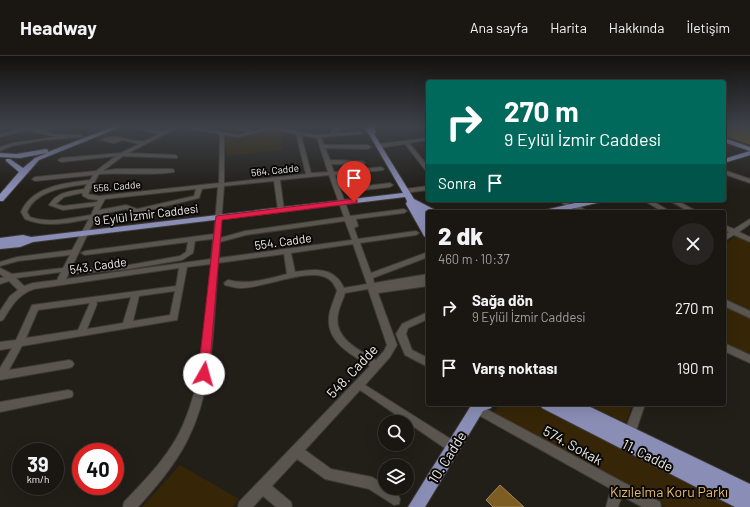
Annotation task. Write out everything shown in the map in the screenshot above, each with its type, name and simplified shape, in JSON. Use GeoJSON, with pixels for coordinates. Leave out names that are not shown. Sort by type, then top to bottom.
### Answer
{"type":"FeatureCollection","features":[{"type":"Feature","properties":{"kind":"main road"},"geometry":{"type":"LineString","coordinates":[[15,156],[64,147]]}},
{"type":"Feature","properties":{"kind":"main road"},"geometry":{"type":"LineString","coordinates":[[0,158],[32,163],[67,147]]}},
{"type":"Feature","properties":{"kind":"main road"},"geometry":{"type":"LineString","coordinates":[[0,155],[43,159],[57,158],[74,147]]}},
{"type":"Feature","properties":{"kind":"main road"},"geometry":{"type":"LineString","coordinates":[[379,147],[410,198],[431,210]]}},
{"type":"Feature","properties":{"kind":"main road"},"geometry":{"type":"LineString","coordinates":[[726,160],[750,153]]}},
{"type":"Feature","properties":{"kind":"main road"},"geometry":{"type":"LineString","coordinates":[[0,207],[43,159]]}},
{"type":"Feature","properties":{"kind":"main road"},"geometry":{"type":"LineString","coordinates":[[8,160],[20,167],[23,171],[22,174]]}},
{"type":"Feature","properties":{"kind":"main road"},"geometry":{"type":"LineString","coordinates":[[0,199],[32,163]]}},
{"type":"Feature","properties":{"kind":"main road"},"geometry":{"type":"LineString","coordinates":[[410,198],[410,204],[426,232]]}},
{"type":"Feature","properties":{"kind":"main road","name":"9 Eylül İzmir Caddesi"},"geometry":{"type":"LineString","coordinates":[[0,246],[20,244],[31,240],[281,210],[341,203],[410,198]]}},
{"type":"Feature","properties":{"kind":"main road"},"geometry":{"type":"LineString","coordinates":[[558,210],[591,202]]}},
{"type":"Feature","properties":{"kind":"main road","name":"9 Eylül İzmir Caddesi"},"geometry":{"type":"LineString","coordinates":[[0,241],[24,238],[31,240]]}},
{"type":"Feature","properties":{"kind":"main road","name":"10. Cadde"},"geometry":{"type":"LineString","coordinates":[[416,507],[480,406]]}},
{"type":"Feature","properties":{"kind":"main road","name":"11. Cadde"},"geometry":{"type":"LineString","coordinates":[[551,406],[750,506]]}},
{"type":"Feature","properties":{"kind":"main road","name":"11. Cadde"},"geometry":{"type":"LineString","coordinates":[[575,406],[750,492]]}},
{"type":"Feature","properties":{"kind":"street","name":"556. Cadde"},"geometry":{"type":"LineString","coordinates":[[135,147],[122,154],[98,172],[85,191],[85,195],[88,197],[104,197],[221,185]]}},
{"type":"Feature","properties":{"kind":"street"},"geometry":{"type":"LineString","coordinates":[[129,507],[167,463],[182,439],[193,414],[204,374],[221,185],[222,147]]}},
{"type":"Feature","properties":{"kind":"street"},"geometry":{"type":"LineString","coordinates":[[305,147],[309,175]]}},
{"type":"Feature","properties":{"kind":"street","name":"548. Cadde"},"geometry":{"type":"LineString","coordinates":[[244,507],[391,349],[392,343],[390,336],[370,285],[358,242],[347,219],[322,147]]}},
{"type":"Feature","properties":{"kind":"street"},"geometry":{"type":"LineString","coordinates":[[411,147],[425,163]]}},
{"type":"Feature","properties":{"kind":"street"},"geometry":{"type":"LineString","coordinates":[[57,158],[122,154],[175,157]]}},
{"type":"Feature","properties":{"kind":"street"},"geometry":{"type":"LineString","coordinates":[[327,162],[362,163]]}},
{"type":"Feature","properties":{"kind":"street","name":"564. Cadde"},"geometry":{"type":"LineString","coordinates":[[221,185],[381,169]]}},
{"type":"Feature","properties":{"kind":"street"},"geometry":{"type":"LineString","coordinates":[[34,178],[98,172],[172,171]]}},
{"type":"Feature","properties":{"kind":"street"},"geometry":{"type":"LineString","coordinates":[[348,173],[355,189],[390,185]]}},
{"type":"Feature","properties":{"kind":"street"},"geometry":{"type":"LineString","coordinates":[[726,173],[750,181]]}},
{"type":"Feature","properties":{"kind":"street"},"geometry":{"type":"LineString","coordinates":[[277,179],[281,210]]}},
{"type":"Feature","properties":{"kind":"street"},"geometry":{"type":"LineString","coordinates":[[91,182],[67,185],[44,192],[29,203],[24,212],[26,218],[40,222],[54,222],[126,207],[134,211],[157,207],[197,197],[199,187]]}},
{"type":"Feature","properties":{"kind":"street"},"geometry":{"type":"LineString","coordinates":[[410,198],[426,189]]}},
{"type":"Feature","properties":{"kind":"street"},"geometry":{"type":"LineString","coordinates":[[85,191],[62,196],[54,201],[52,205],[66,208],[100,204]]}},
{"type":"Feature","properties":{"kind":"street"},"geometry":{"type":"LineString","coordinates":[[60,282],[104,197]]}},
{"type":"Feature","properties":{"kind":"street"},"geometry":{"type":"LineString","coordinates":[[564,202],[580,210]]}},
{"type":"Feature","properties":{"kind":"street"},"geometry":{"type":"LineString","coordinates":[[650,202],[664,210]]}},
{"type":"Feature","properties":{"kind":"street"},"geometry":{"type":"LineString","coordinates":[[675,202],[691,210]]}},
{"type":"Feature","properties":{"kind":"street"},"geometry":{"type":"LineString","coordinates":[[358,242],[352,217],[404,210]]}},
{"type":"Feature","properties":{"kind":"street"},"geometry":{"type":"LineString","coordinates":[[85,253],[192,239],[216,238],[347,219]]}},
{"type":"Feature","properties":{"kind":"street"},"geometry":{"type":"LineString","coordinates":[[726,238],[750,221]]}},
{"type":"Feature","properties":{"kind":"street"},"geometry":{"type":"LineString","coordinates":[[726,228],[750,240]]}},
{"type":"Feature","properties":{"kind":"street","name":"554. Cadde"},"geometry":{"type":"LineString","coordinates":[[214,262],[426,232]]}},
{"type":"Feature","properties":{"kind":"street"},"geometry":{"type":"LineString","coordinates":[[74,272],[129,267],[182,258],[189,253],[192,239]]}},
{"type":"Feature","properties":{"kind":"street"},"geometry":{"type":"LineString","coordinates":[[0,264],[17,259],[76,252]]}},
{"type":"Feature","properties":{"kind":"street"},"geometry":{"type":"LineString","coordinates":[[287,252],[291,274]]}},
{"type":"Feature","properties":{"kind":"street"},"geometry":{"type":"LineString","coordinates":[[370,285],[426,255]]}},
{"type":"Feature","properties":{"kind":"street","name":"543. Cadde"},"geometry":{"type":"LineString","coordinates":[[0,318],[4,306],[23,290],[33,286],[214,262]]}},
{"type":"Feature","properties":{"kind":"street"},"geometry":{"type":"LineString","coordinates":[[0,346],[174,318],[183,266]]}},
{"type":"Feature","properties":{"kind":"street"},"geometry":{"type":"LineString","coordinates":[[0,270],[23,290]]}},
{"type":"Feature","properties":{"kind":"street"},"geometry":{"type":"LineString","coordinates":[[0,281],[13,280],[27,274],[61,270]]}},
{"type":"Feature","properties":{"kind":"street"},"geometry":{"type":"LineString","coordinates":[[228,283],[235,286],[291,274],[311,272],[324,274],[335,280],[341,292],[333,317],[336,332],[350,348],[376,365]]}},
{"type":"Feature","properties":{"kind":"street"},"geometry":{"type":"LineString","coordinates":[[341,292],[370,285],[426,277]]}},
{"type":"Feature","properties":{"kind":"street"},"geometry":{"type":"LineString","coordinates":[[370,285],[426,283]]}},
{"type":"Feature","properties":{"kind":"street"},"geometry":{"type":"LineString","coordinates":[[69,364],[1,376],[19,343],[35,307],[179,288]]}},
{"type":"Feature","properties":{"kind":"street"},"geometry":{"type":"LineString","coordinates":[[127,326],[136,294]]}},
{"type":"Feature","properties":{"kind":"street"},"geometry":{"type":"LineString","coordinates":[[726,303],[750,315]]}},
{"type":"Feature","properties":{"kind":"street"},"geometry":{"type":"LineString","coordinates":[[81,333],[93,304]]}},
{"type":"Feature","properties":{"kind":"street"},"geometry":{"type":"LineString","coordinates":[[426,316],[404,326],[401,334],[408,352],[426,362]]}},
{"type":"Feature","properties":{"kind":"street"},"geometry":{"type":"LineString","coordinates":[[390,336],[401,334]]}},
{"type":"Feature","properties":{"kind":"street"},"geometry":{"type":"LineString","coordinates":[[726,349],[750,359]]}},
{"type":"Feature","properties":{"kind":"street"},"geometry":{"type":"LineString","coordinates":[[364,389],[454,447]]}},
{"type":"Feature","properties":{"kind":"street"},"geometry":{"type":"LineString","coordinates":[[0,407],[68,394]]}},
{"type":"Feature","properties":{"kind":"street","name":"574. Sokak"},"geometry":{"type":"LineString","coordinates":[[480,406],[655,507]]}},
{"type":"Feature","properties":{"kind":"street"},"geometry":{"type":"LineString","coordinates":[[630,433],[639,406]]}},
{"type":"Feature","properties":{"kind":"street"},"geometry":{"type":"LineString","coordinates":[[296,451],[329,475],[372,483],[394,499]]}},
{"type":"Feature","properties":{"kind":"street"},"geometry":{"type":"LineString","coordinates":[[263,487],[286,507]]}},
{"type":"Feature","properties":{"kind":"street"},"geometry":{"type":"LineString","coordinates":[[612,507],[618,487]]}},
{"type":"Feature","properties":{"kind":"green space"},"geometry":{"type":"Polygon","coordinates":[[[226,147],[283,147],[283,150],[226,156],[226,147]]]}},
{"type":"Feature","properties":{"kind":"green space"},"geometry":{"type":"Polygon","coordinates":[[[738,235],[750,241],[750,311],[726,299],[726,243],[738,235]]]}},
{"type":"Feature","properties":{"kind":"green space"},"geometry":{"type":"Polygon","coordinates":[[[726,306],[750,317],[750,355],[726,344],[726,306]]]}},
{"type":"Feature","properties":{"kind":"green space","name":"Kızılelma Koru Parkı"},"geometry":{"type":"Polygon","coordinates":[[[499,406],[536,406],[735,507],[666,507],[494,413],[499,406]]]}},
{"type":"Feature","properties":{"kind":"green space"},"geometry":{"type":"Polygon","coordinates":[[[590,406],[631,406],[626,423],[590,406]]]}},
{"type":"Feature","properties":{"kind":"green space"},"geometry":{"type":"Polygon","coordinates":[[[180,465],[239,499],[232,507],[142,507],[180,465]]]}},
{"type":"Feature","properties":{"kind":"shaded area"},"geometry":{"type":"Polygon","coordinates":[[[500,485],[524,507],[493,507],[486,500],[500,485]]]}},
{"type":"Feature","properties":{"kind":"route"},"geometry":{"type":"LineString","coordinates":[[204,374],[218,218],[354,202]]}}]}
